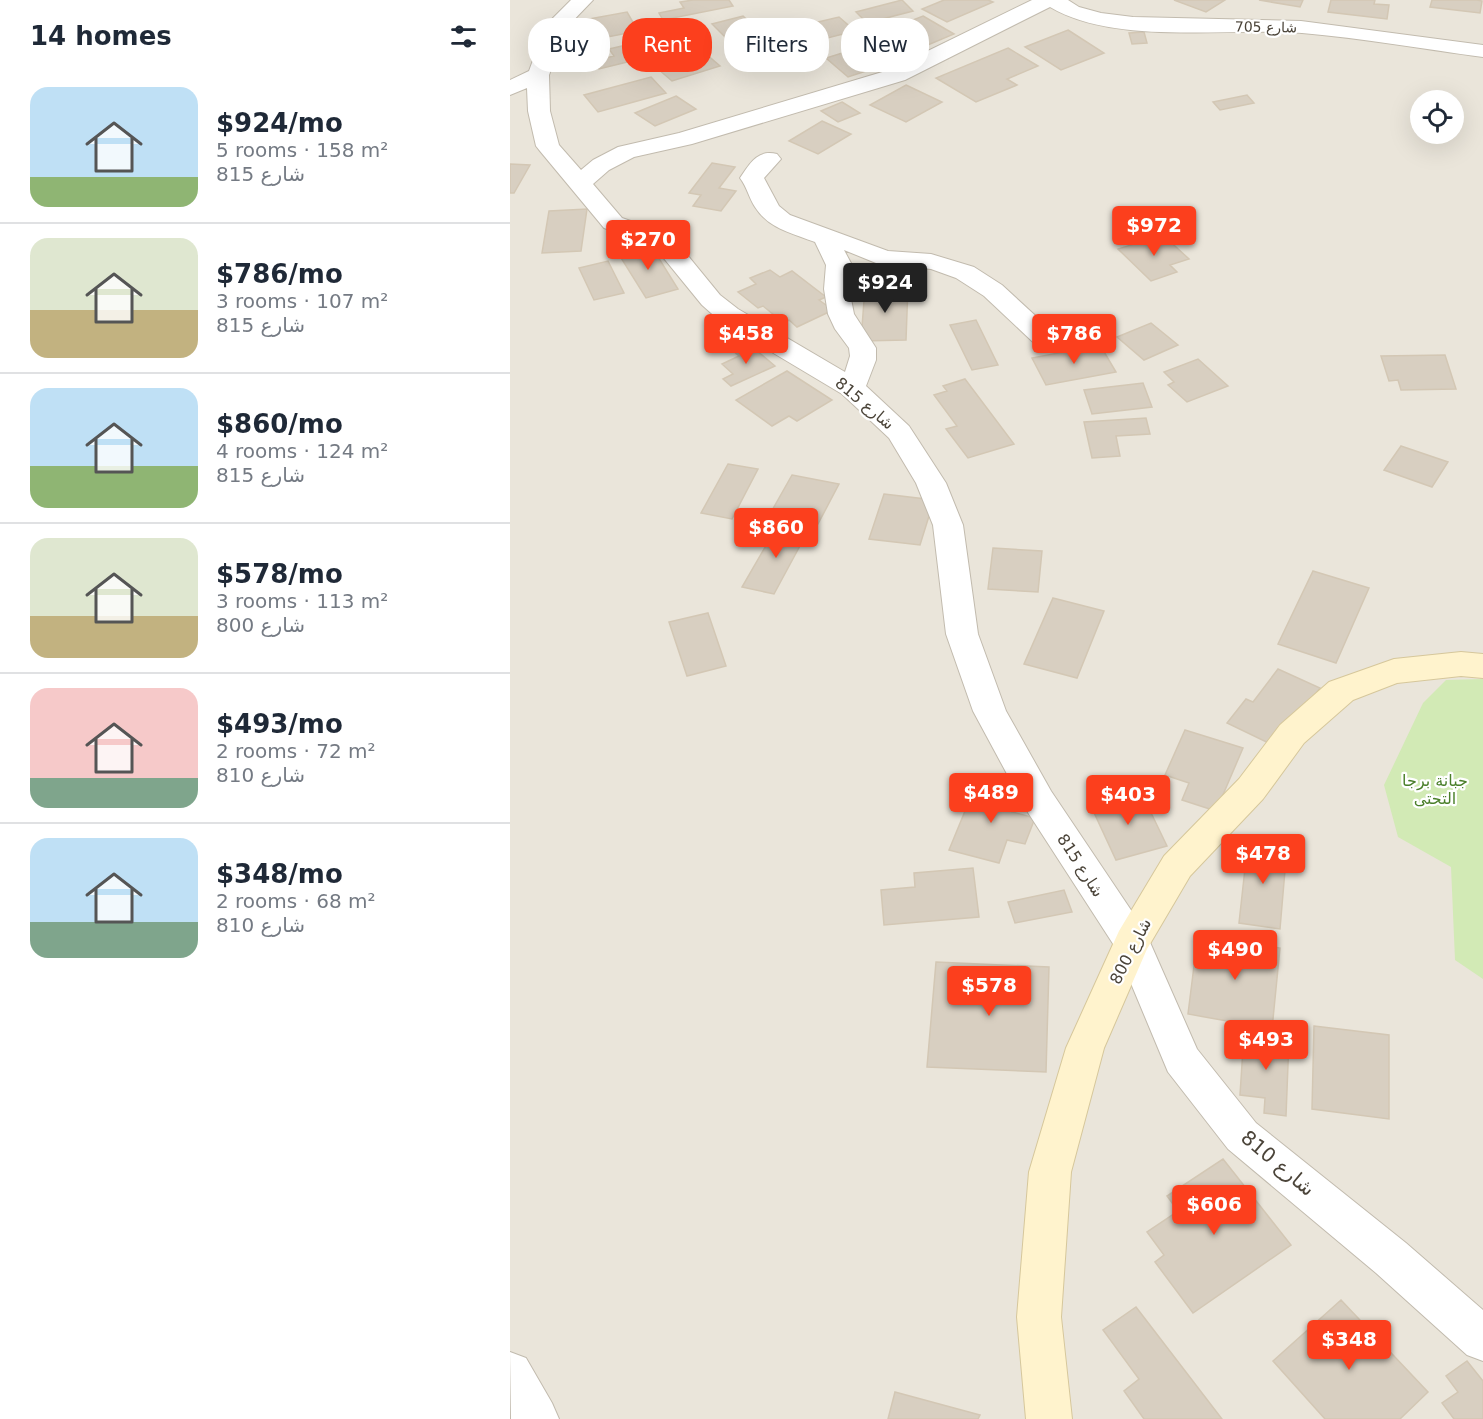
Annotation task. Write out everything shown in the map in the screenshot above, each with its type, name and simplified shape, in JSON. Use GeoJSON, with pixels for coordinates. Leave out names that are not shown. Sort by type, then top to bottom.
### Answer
{"type":"FeatureCollection","features":[{"type":"Feature","properties":{"kind":"main road","name":"شارع 800"},"geometry":{"type":"LineString","coordinates":[[1049,1419],[1039,1317],[1050,1172],[1085,1048],[1132,942],[1177,866],[1251,789],[1292,734],[1341,691],[1394,671],[1461,664],[1483,666]]}},
{"type":"Feature","properties":{"kind":"street","name":"شارع 815"},"geometry":{"type":"LineString","coordinates":[[584,0],[557,25],[538,75],[539,111],[548,146],[613,223],[662,240],[711,300],[729,315],[852,388],[899,432],[931,483],[948,525],[962,634],[990,711],[1039,801],[1132,942]]}},
{"type":"Feature","properties":{"kind":"street"},"geometry":{"type":"LineString","coordinates":[[580,183],[601,165],[626,152],[684,139],[897,75],[1048,0]]}},
{"type":"Feature","properties":{"kind":"street","name":"شارع 705"},"geometry":{"type":"LineString","coordinates":[[1053,0],[1057,4],[1083,14],[1140,24],[1299,27],[1483,51]]}},
{"type":"Feature","properties":{"kind":"street"},"geometry":{"type":"LineString","coordinates":[[510,88],[538,75]]}},
{"type":"Feature","properties":{"kind":"street"},"geometry":{"type":"LineString","coordinates":[[769,159],[759,167],[752,178],[760,187],[763,200],[770,211],[782,221],[825,237],[838,238],[868,253],[886,258],[932,262],[988,284],[1044,337]]}},
{"type":"Feature","properties":{"kind":"street"},"geometry":{"type":"LineString","coordinates":[[825,237],[839,265],[835,281],[844,322],[849,331],[862,344],[864,354],[852,388]]}},
{"type":"Feature","properties":{"kind":"street","name":"شارع 810"},"geometry":{"type":"LineString","coordinates":[[1132,942],[1182,1060],[1242,1136],[1391,1258],[1483,1339]]}},
{"type":"Feature","properties":{"kind":"street"},"geometry":{"type":"LineString","coordinates":[[510,1374],[536,1419]]}},
{"type":"Feature","properties":{"kind":"shaded area"},"geometry":{"type":"Polygon","coordinates":[[[510,0],[1483,0],[1483,1419],[510,1419],[510,0]]]}},
{"type":"Feature","properties":{"kind":"green space","name":"جبانة برجا التحتى"},"geometry":{"type":"Polygon","coordinates":[[[1483,679],[1483,979],[1455,960],[1451,867],[1398,837],[1384,785],[1423,703],[1446,680],[1483,679]]]}},
{"type":"Feature","properties":{"kind":"building"},"geometry":{"type":"Polygon","coordinates":[[[729,0],[733,6],[673,18],[662,18],[659,13],[684,8],[680,2],[729,0]]]}},
{"type":"Feature","properties":{"kind":"building"},"geometry":{"type":"Polygon","coordinates":[[[902,0],[913,11],[886,18],[862,18],[856,12],[902,0]]]}},
{"type":"Feature","properties":{"kind":"building"},"geometry":{"type":"Polygon","coordinates":[[[944,0],[993,2],[947,22],[922,9],[944,0]]]}},
{"type":"Feature","properties":{"kind":"building"},"geometry":{"type":"Polygon","coordinates":[[[1174,0],[1225,0],[1206,12],[1174,0]]]}},
{"type":"Feature","properties":{"kind":"building"},"geometry":{"type":"Polygon","coordinates":[[[1259,0],[1303,0],[1300,7],[1259,0]]]}},
{"type":"Feature","properties":{"kind":"building"},"geometry":{"type":"Polygon","coordinates":[[[1331,0],[1375,0],[1374,4],[1389,5],[1387,19],[1328,12],[1331,0]]]}},
{"type":"Feature","properties":{"kind":"building"},"geometry":{"type":"Polygon","coordinates":[[[1432,0],[1482,1],[1480,13],[1430,7],[1432,0]]]}},
{"type":"Feature","properties":{"kind":"building"},"geometry":{"type":"Polygon","coordinates":[[[627,12],[630,18],[622,18],[622,34],[610,37],[610,18],[594,18],[627,12]]]}},
{"type":"Feature","properties":{"kind":"building"},"geometry":{"type":"Polygon","coordinates":[[[839,17],[841,19],[841,35],[829,38],[829,19],[839,17]]]}},
{"type":"Feature","properties":{"kind":"building"},"geometry":{"type":"Polygon","coordinates":[[[929,19],[954,34],[929,45],[929,19]]]}},
{"type":"Feature","properties":{"kind":"building"},"geometry":{"type":"Polygon","coordinates":[[[724,21],[724,36],[712,24],[724,21]]]}},
{"type":"Feature","properties":{"kind":"building"},"geometry":{"type":"Polygon","coordinates":[[[1068,30],[1104,53],[1061,70],[1025,47],[1068,30]]]}},
{"type":"Feature","properties":{"kind":"building"},"geometry":{"type":"Polygon","coordinates":[[[1144,32],[1147,43],[1132,44],[1129,33],[1144,32]]]}},
{"type":"Feature","properties":{"kind":"building"},"geometry":{"type":"Polygon","coordinates":[[[622,46],[622,63],[610,66],[610,57],[614,56],[610,49],[622,46]]]}},
{"type":"Feature","properties":{"kind":"building"},"geometry":{"type":"Polygon","coordinates":[[[1008,48],[1038,66],[1007,79],[1017,85],[976,102],[936,78],[1008,48]]]}},
{"type":"Feature","properties":{"kind":"building"},"geometry":{"type":"Polygon","coordinates":[[[841,53],[841,71],[829,61],[829,57],[841,53]]]}},
{"type":"Feature","properties":{"kind":"building"},"geometry":{"type":"Polygon","coordinates":[[[712,59],[720,66],[712,68],[712,59]]]}},
{"type":"Feature","properties":{"kind":"building"},"geometry":{"type":"Polygon","coordinates":[[[662,72],[701,72],[672,81],[662,72]]]}},
{"type":"Feature","properties":{"kind":"building"},"geometry":{"type":"Polygon","coordinates":[[[842,72],[863,72],[848,77],[842,72]]]}},
{"type":"Feature","properties":{"kind":"building"},"geometry":{"type":"Polygon","coordinates":[[[651,77],[666,93],[598,112],[584,95],[651,77]]]}},
{"type":"Feature","properties":{"kind":"building"},"geometry":{"type":"Polygon","coordinates":[[[906,85],[942,102],[906,122],[870,105],[906,85]]]}},
{"type":"Feature","properties":{"kind":"building"},"geometry":{"type":"Polygon","coordinates":[[[1247,95],[1254,103],[1220,110],[1213,102],[1247,95]]]}},
{"type":"Feature","properties":{"kind":"building"},"geometry":{"type":"Polygon","coordinates":[[[676,96],[696,109],[655,126],[635,113],[676,96]]]}},
{"type":"Feature","properties":{"kind":"building"},"geometry":{"type":"Polygon","coordinates":[[[842,102],[860,113],[838,122],[821,111],[842,102]]]}},
{"type":"Feature","properties":{"kind":"building"},"geometry":{"type":"Polygon","coordinates":[[[822,121],[851,134],[818,154],[789,141],[822,121]]]}},
{"type":"Feature","properties":{"kind":"building"},"geometry":{"type":"Polygon","coordinates":[[[712,163],[735,167],[719,188],[736,191],[721,211],[693,206],[701,195],[689,193],[712,163]]]}},
{"type":"Feature","properties":{"kind":"building"},"geometry":{"type":"Polygon","coordinates":[[[510,164],[530,165],[514,193],[510,193],[510,164]]]}},
{"type":"Feature","properties":{"kind":"building"},"geometry":{"type":"Polygon","coordinates":[[[587,209],[581,251],[542,253],[549,211],[587,209]]]}},
{"type":"Feature","properties":{"kind":"building"},"geometry":{"type":"Polygon","coordinates":[[[1163,235],[1189,259],[1170,265],[1177,272],[1151,281],[1118,249],[1163,235]]]}},
{"type":"Feature","properties":{"kind":"building"},"geometry":{"type":"Polygon","coordinates":[[[650,244],[678,289],[646,298],[618,253],[650,244]]]}},
{"type":"Feature","properties":{"kind":"building"},"geometry":{"type":"Polygon","coordinates":[[[608,261],[624,293],[594,300],[579,268],[608,261]]]}},
{"type":"Feature","properties":{"kind":"building"},"geometry":{"type":"Polygon","coordinates":[[[770,270],[780,277],[792,271],[826,297],[819,300],[833,310],[797,327],[789,320],[784,323],[763,306],[758,308],[738,292],[756,284],[750,278],[770,270]]]}},
{"type":"Feature","properties":{"kind":"building"},"geometry":{"type":"Polygon","coordinates":[[[908,286],[906,340],[861,341],[865,287],[908,286]]]}},
{"type":"Feature","properties":{"kind":"building"},"geometry":{"type":"Polygon","coordinates":[[[976,320],[998,365],[972,370],[950,325],[976,320]]]}},
{"type":"Feature","properties":{"kind":"building"},"geometry":{"type":"Polygon","coordinates":[[[1151,323],[1178,345],[1144,360],[1117,337],[1151,323]]]}},
{"type":"Feature","properties":{"kind":"building"},"geometry":{"type":"Polygon","coordinates":[[[749,344],[775,366],[731,386],[723,379],[733,374],[722,364],[739,356],[733,351],[749,344]]]}},
{"type":"Feature","properties":{"kind":"building"},"geometry":{"type":"Polygon","coordinates":[[[1100,345],[1116,372],[1046,385],[1032,358],[1100,345]]]}},
{"type":"Feature","properties":{"kind":"building"},"geometry":{"type":"Polygon","coordinates":[[[1445,355],[1456,389],[1401,390],[1398,380],[1389,381],[1381,356],[1445,355]]]}},
{"type":"Feature","properties":{"kind":"building"},"geometry":{"type":"Polygon","coordinates":[[[1198,359],[1228,386],[1187,402],[1168,385],[1174,382],[1164,372],[1198,359]]]}},
{"type":"Feature","properties":{"kind":"building"},"geometry":{"type":"Polygon","coordinates":[[[787,371],[832,400],[797,421],[789,416],[772,426],[736,400],[787,371]]]}},
{"type":"Feature","properties":{"kind":"building"},"geometry":{"type":"Polygon","coordinates":[[[965,379],[1014,444],[968,458],[946,429],[957,426],[934,395],[947,391],[943,386],[965,379]]]}},
{"type":"Feature","properties":{"kind":"building"},"geometry":{"type":"Polygon","coordinates":[[[1143,383],[1152,407],[1092,414],[1084,390],[1143,383]]]}},
{"type":"Feature","properties":{"kind":"building"},"geometry":{"type":"Polygon","coordinates":[[[1146,418],[1150,434],[1116,436],[1120,456],[1092,458],[1084,422],[1146,418]]]}},
{"type":"Feature","properties":{"kind":"building"},"geometry":{"type":"Polygon","coordinates":[[[1401,446],[1448,462],[1432,487],[1384,470],[1401,446]]]}},
{"type":"Feature","properties":{"kind":"building"},"geometry":{"type":"Polygon","coordinates":[[[728,464],[758,469],[732,519],[701,513],[728,464]]]}},
{"type":"Feature","properties":{"kind":"building"},"geometry":{"type":"Polygon","coordinates":[[[792,475],[839,484],[818,524],[770,514],[792,475]]]}},
{"type":"Feature","properties":{"kind":"building"},"geometry":{"type":"Polygon","coordinates":[[[884,494],[934,500],[920,545],[869,539],[884,494]]]}},
{"type":"Feature","properties":{"kind":"building"},"geometry":{"type":"Polygon","coordinates":[[[779,523],[809,529],[774,594],[742,587],[779,523]]]}},
{"type":"Feature","properties":{"kind":"building"},"geometry":{"type":"Polygon","coordinates":[[[993,548],[1042,551],[1038,592],[988,589],[993,548]]]}},
{"type":"Feature","properties":{"kind":"building"},"geometry":{"type":"Polygon","coordinates":[[[1313,571],[1369,588],[1336,663],[1278,644],[1313,571]]]}},
{"type":"Feature","properties":{"kind":"building"},"geometry":{"type":"Polygon","coordinates":[[[1053,598],[1104,611],[1077,678],[1024,664],[1053,598]]]}},
{"type":"Feature","properties":{"kind":"building"},"geometry":{"type":"Polygon","coordinates":[[[708,613],[726,666],[687,676],[669,622],[708,613]]]}},
{"type":"Feature","properties":{"kind":"building"},"geometry":{"type":"Polygon","coordinates":[[[1278,669],[1320,688],[1277,747],[1227,723],[1246,699],[1253,702],[1278,669]]]}},
{"type":"Feature","properties":{"kind":"building"},"geometry":{"type":"Polygon","coordinates":[[[1185,730],[1243,748],[1216,811],[1182,800],[1189,783],[1165,775],[1185,730]]]}},
{"type":"Feature","properties":{"kind":"building"},"geometry":{"type":"Polygon","coordinates":[[[977,782],[1019,793],[1012,812],[1035,818],[1025,844],[1007,840],[999,863],[949,850],[977,782]]]}},
{"type":"Feature","properties":{"kind":"building"},"geometry":{"type":"Polygon","coordinates":[[[1141,792],[1167,846],[1116,860],[1090,804],[1141,792]]]}},
{"type":"Feature","properties":{"kind":"building"},"geometry":{"type":"Polygon","coordinates":[[[1248,841],[1287,847],[1280,929],[1239,923],[1248,841]]]}},
{"type":"Feature","properties":{"kind":"building"},"geometry":{"type":"Polygon","coordinates":[[[973,868],[979,917],[884,925],[881,890],[915,887],[914,873],[973,868]]]}},
{"type":"Feature","properties":{"kind":"building"},"geometry":{"type":"Polygon","coordinates":[[[1064,890],[1072,912],[1015,923],[1008,902],[1064,890]]]}},
{"type":"Feature","properties":{"kind":"building"},"geometry":{"type":"Polygon","coordinates":[[[1198,934],[1280,948],[1272,1029],[1188,1014],[1198,934]]]}},
{"type":"Feature","properties":{"kind":"building"},"geometry":{"type":"Polygon","coordinates":[[[936,962],[1049,967],[1046,1072],[927,1067],[936,962]]]}},
{"type":"Feature","properties":{"kind":"building"},"geometry":{"type":"Polygon","coordinates":[[[1314,1026],[1389,1035],[1389,1119],[1312,1109],[1314,1026]]]}},
{"type":"Feature","properties":{"kind":"building"},"geometry":{"type":"Polygon","coordinates":[[[1244,1033],[1289,1039],[1286,1116],[1264,1113],[1265,1098],[1240,1095],[1244,1033]]]}},
{"type":"Feature","properties":{"kind":"building"},"geometry":{"type":"Polygon","coordinates":[[[1223,1159],[1291,1245],[1193,1313],[1155,1262],[1164,1255],[1147,1232],[1178,1211],[1167,1196],[1223,1159]]]}},
{"type":"Feature","properties":{"kind":"building"},"geometry":{"type":"Polygon","coordinates":[[[1341,1300],[1428,1392],[1400,1419],[1325,1419],[1273,1361],[1341,1300]]]}},
{"type":"Feature","properties":{"kind":"building"},"geometry":{"type":"Polygon","coordinates":[[[1136,1307],[1222,1419],[1144,1419],[1124,1391],[1139,1379],[1103,1330],[1136,1307]]]}},
{"type":"Feature","properties":{"kind":"building"},"geometry":{"type":"Polygon","coordinates":[[[1467,1361],[1483,1381],[1483,1419],[1454,1419],[1442,1403],[1458,1392],[1446,1376],[1467,1361]]]}},
{"type":"Feature","properties":{"kind":"building"},"geometry":{"type":"Polygon","coordinates":[[[895,1392],[980,1415],[978,1419],[888,1419],[895,1392]]]}}]}
